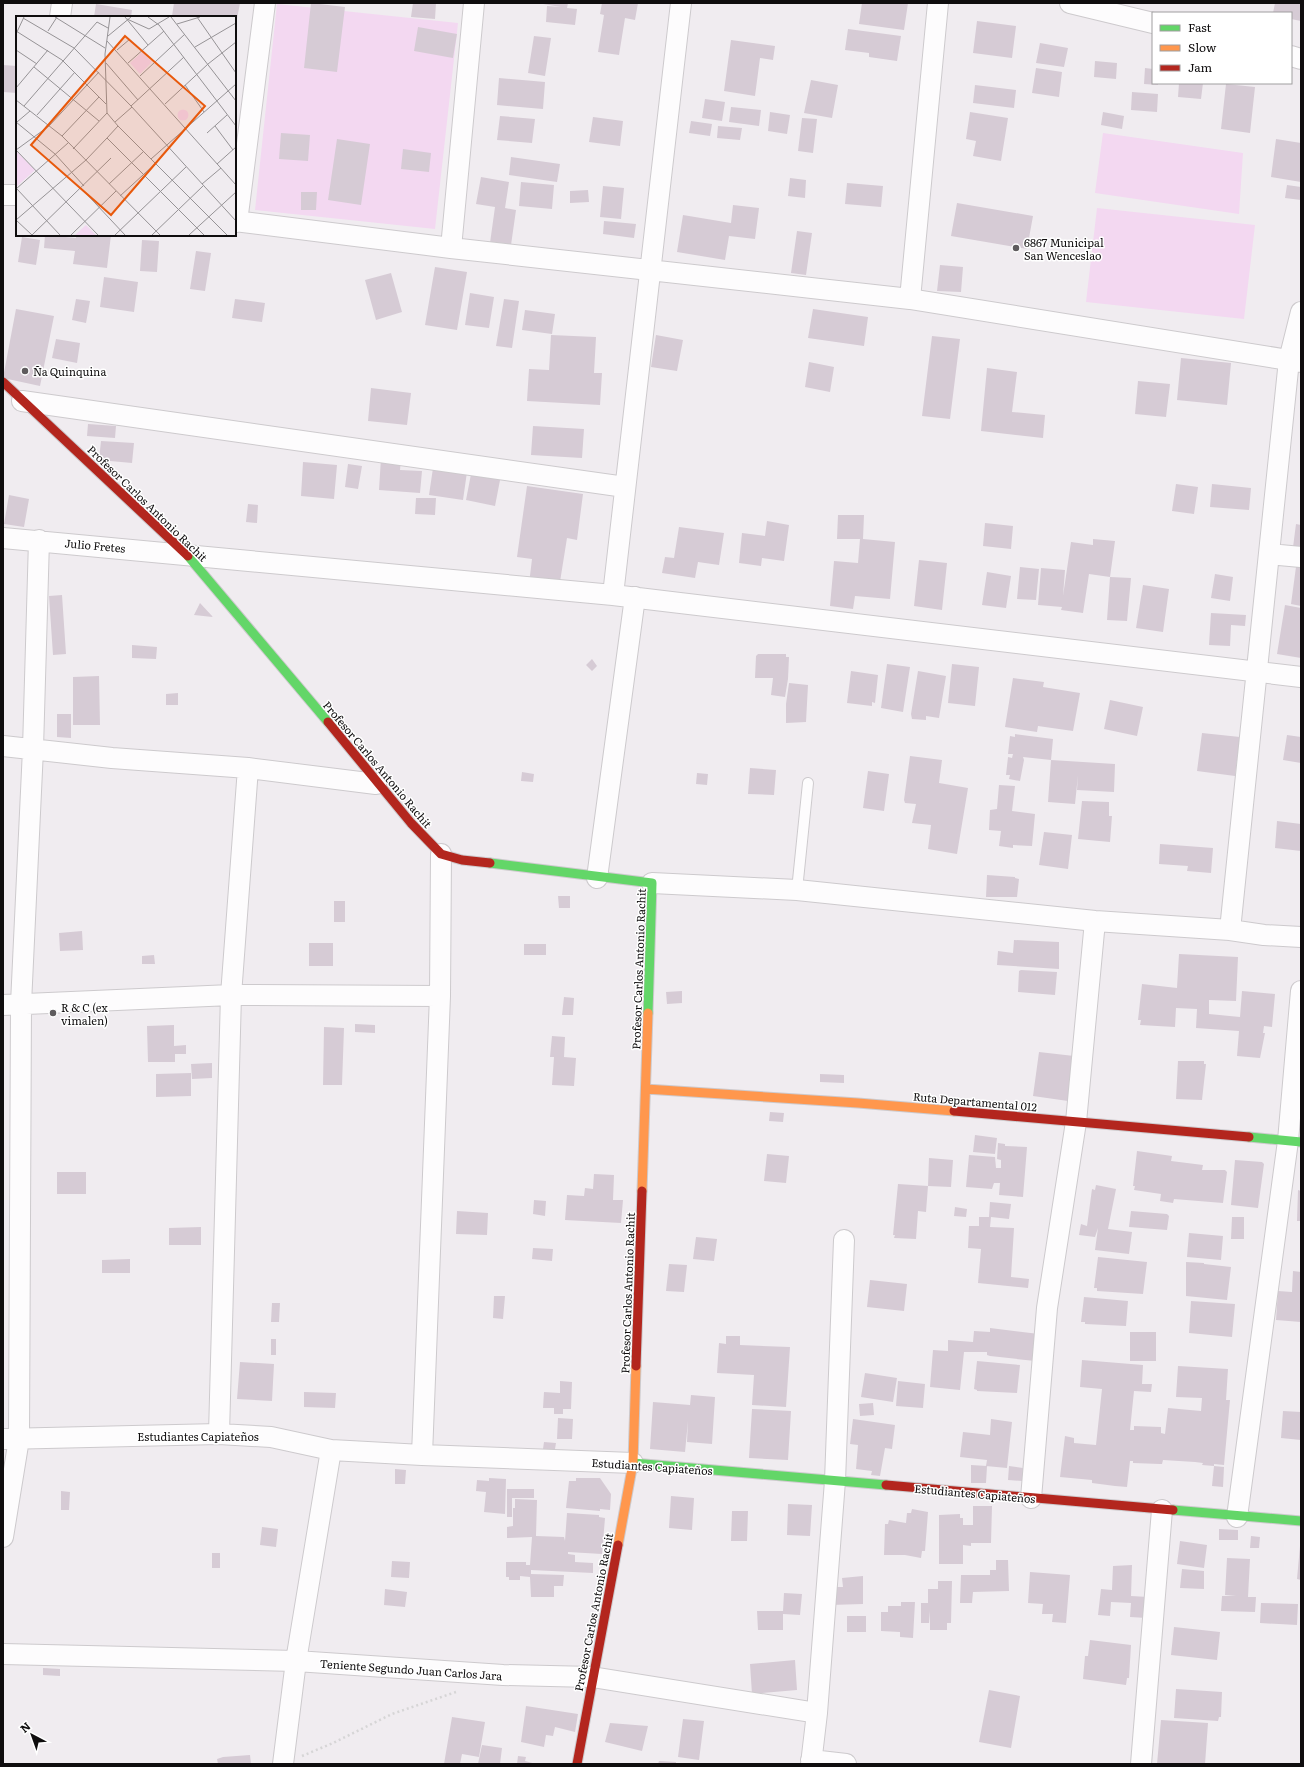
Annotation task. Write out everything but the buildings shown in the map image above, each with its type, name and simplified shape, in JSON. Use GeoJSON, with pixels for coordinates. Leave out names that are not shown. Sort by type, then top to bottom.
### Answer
{"type":"FeatureCollection","features":[{"type":"Feature","properties":{"kind":"main road","name":"Profesor Carlos Antonio Rachit"},"geometry":{"type":"LineString","coordinates":[[3,382],[186,554],[235,610],[376,784],[441,854],[462,860],[652,884],[633,1462],[577,1764]]}},
{"type":"Feature","properties":{"kind":"main road","name":"Ruta Departamental 012"},"geometry":{"type":"LineString","coordinates":[[646,1088],[858,1103],[1295,1142]]}},
{"type":"Feature","properties":{"kind":"main road","name":"Estudiantes Capiateños"},"geometry":{"type":"LineString","coordinates":[[633,1462],[1237,1517],[1301,1521]]}},
{"type":"Feature","properties":{"kind":"street"},"geometry":{"type":"LineString","coordinates":[[60,16],[62,3]]}},
{"type":"Feature","properties":{"kind":"street"},"geometry":{"type":"LineString","coordinates":[[264,3],[236,221],[451,248],[910,299],[1295,361]]}},
{"type":"Feature","properties":{"kind":"street"},"geometry":{"type":"LineString","coordinates":[[451,248],[474,3]]}},
{"type":"Feature","properties":{"kind":"street"},"geometry":{"type":"LineString","coordinates":[[613,595],[681,3]]}},
{"type":"Feature","properties":{"kind":"street"},"geometry":{"type":"LineString","coordinates":[[910,299],[938,3]]}},
{"type":"Feature","properties":{"kind":"street"},"geometry":{"type":"LineString","coordinates":[[1070,3],[1152,23]]}},
{"type":"Feature","properties":{"kind":"street"},"geometry":{"type":"LineString","coordinates":[[3,195],[16,195]]}},
{"type":"Feature","properties":{"kind":"street"},"geometry":{"type":"LineString","coordinates":[[1230,930],[1269,554],[1301,312]]}},
{"type":"Feature","properties":{"kind":"street"},"geometry":{"type":"LineString","coordinates":[[22,401],[625,487]]}},
{"type":"Feature","properties":{"kind":"street","name":"Julio Fretes"},"geometry":{"type":"LineString","coordinates":[[3,538],[39,540],[635,597],[1301,677]]}},
{"type":"Feature","properties":{"kind":"street"},"geometry":{"type":"LineString","coordinates":[[3,1537],[11,1439],[12,1004],[34,749],[39,540]]}},
{"type":"Feature","properties":{"kind":"street"},"geometry":{"type":"LineString","coordinates":[[1269,554],[1301,557]]}},
{"type":"Feature","properties":{"kind":"street"},"geometry":{"type":"LineString","coordinates":[[597,878],[635,597]]}},
{"type":"Feature","properties":{"kind":"street"},"geometry":{"type":"LineString","coordinates":[[3,746],[112,758],[248,768],[376,784]]}},
{"type":"Feature","properties":{"kind":"street"},"geometry":{"type":"LineString","coordinates":[[219,1434],[231,996],[248,768]]}},
{"type":"Feature","properties":{"kind":"street"},"geometry":{"type":"LineString","coordinates":[[422,1455],[440,996],[441,854]]}},
{"type":"Feature","properties":{"kind":"street"},"geometry":{"type":"LineString","coordinates":[[652,884],[797,890],[1095,921],[1230,930],[1264,935],[1301,937]]}},
{"type":"Feature","properties":{"kind":"street"},"geometry":{"type":"LineString","coordinates":[[1031,1498],[1047,1308],[1076,1122],[1095,921]]}},
{"type":"Feature","properties":{"kind":"street"},"geometry":{"type":"LineString","coordinates":[[1237,1517],[1295,1142],[1301,991]]}},
{"type":"Feature","properties":{"kind":"street"},"geometry":{"type":"LineString","coordinates":[[12,1004],[231,996],[440,996]]}},
{"type":"Feature","properties":{"kind":"street"},"geometry":{"type":"LineString","coordinates":[[844,1240],[835,1481],[817,1713],[811,1762],[846,1764]]}},
{"type":"Feature","properties":{"kind":"street","name":"Estudiantes Capiateños"},"geometry":{"type":"LineString","coordinates":[[11,1439],[219,1434],[271,1437],[331,1450],[422,1455],[633,1462]]}},
{"type":"Feature","properties":{"kind":"street"},"geometry":{"type":"LineString","coordinates":[[283,1764],[296,1661],[331,1450]]}},
{"type":"Feature","properties":{"kind":"street"},"geometry":{"type":"LineString","coordinates":[[1141,1764],[1162,1510]]}},
{"type":"Feature","properties":{"kind":"street","name":"Teniente Segundo Juan Carlos Jara"},"geometry":{"type":"LineString","coordinates":[[3,1654],[296,1661],[503,1675],[592,1677],[817,1713]]}},
{"type":"Feature","properties":{"kind":"lane"},"geometry":{"type":"LineString","coordinates":[[797,890],[808,783]]}},
{"type":"Feature","properties":{"kind":"path"},"geometry":{"type":"LineString","coordinates":[[283,1764],[333,1743],[392,1714],[463,1689]]}},
{"type":"Feature","properties":{"kind":"shaded area"},"geometry":{"type":"Polygon","coordinates":[[[277,4],[458,23],[435,229],[255,210],[277,4]]]}},
{"type":"Feature","properties":{"kind":"shaded area"},"geometry":{"type":"Polygon","coordinates":[[[1103,133],[1243,153],[1239,214],[1095,193],[1103,133]]]}},
{"type":"Feature","properties":{"kind":"shaded area"},"geometry":{"type":"Polygon","coordinates":[[[1097,208],[1255,225],[1244,319],[1086,302],[1097,208]]]}},
{"type":"Feature","properties":{"kind":"traffic: fast"},"geometry":{"type":"LineString","coordinates":[[188,556],[328,722]]}},
{"type":"Feature","properties":{"kind":"traffic: fast"},"geometry":{"type":"LineString","coordinates":[[490,863],[652,883],[648,1013]]}},
{"type":"Feature","properties":{"kind":"traffic: fast"},"geometry":{"type":"LineString","coordinates":[[1249,1137],[1301,1142]]}},
{"type":"Feature","properties":{"kind":"traffic: fast"},"geometry":{"type":"LineString","coordinates":[[633,1463],[886,1485]]}},
{"type":"Feature","properties":{"kind":"traffic: fast"},"geometry":{"type":"LineString","coordinates":[[1173,1510],[1301,1521]]}},
{"type":"Feature","properties":{"kind":"traffic: slow"},"geometry":{"type":"LineString","coordinates":[[642,1191],[648,1013]]}},
{"type":"Feature","properties":{"kind":"traffic: slow"},"geometry":{"type":"LineString","coordinates":[[646,1089],[954,1111]]}},
{"type":"Feature","properties":{"kind":"traffic: slow"},"geometry":{"type":"LineString","coordinates":[[618,1545],[633,1463],[636,1366]]}},
{"type":"Feature","properties":{"kind":"traffic: jam"},"geometry":{"type":"LineString","coordinates":[[3,382],[188,556]]}},
{"type":"Feature","properties":{"kind":"traffic: jam"},"geometry":{"type":"LineString","coordinates":[[328,722],[411,823],[441,854],[462,860],[490,863]]}},
{"type":"Feature","properties":{"kind":"traffic: jam"},"geometry":{"type":"LineString","coordinates":[[954,1111],[1249,1137]]}},
{"type":"Feature","properties":{"kind":"traffic: jam"},"geometry":{"type":"LineString","coordinates":[[636,1366],[642,1191]]}},
{"type":"Feature","properties":{"kind":"traffic: jam"},"geometry":{"type":"LineString","coordinates":[[886,1485],[1173,1510]]}},
{"type":"Feature","properties":{"kind":"traffic: jam"},"geometry":{"type":"LineString","coordinates":[[577,1764],[618,1545]]}},
{"type":"Feature","properties":{"kind":"place","name":"6867 Municipal San Wenceslao"},"geometry":{"type":"Point","coordinates":[1016,248]}},
{"type":"Feature","properties":{"kind":"place","name":"Ña Quinquina"},"geometry":{"type":"Point","coordinates":[25,371]}},
{"type":"Feature","properties":{"kind":"place","name":"R & C (ex vimalen)"},"geometry":{"type":"Point","coordinates":[53,1013]}}]}
